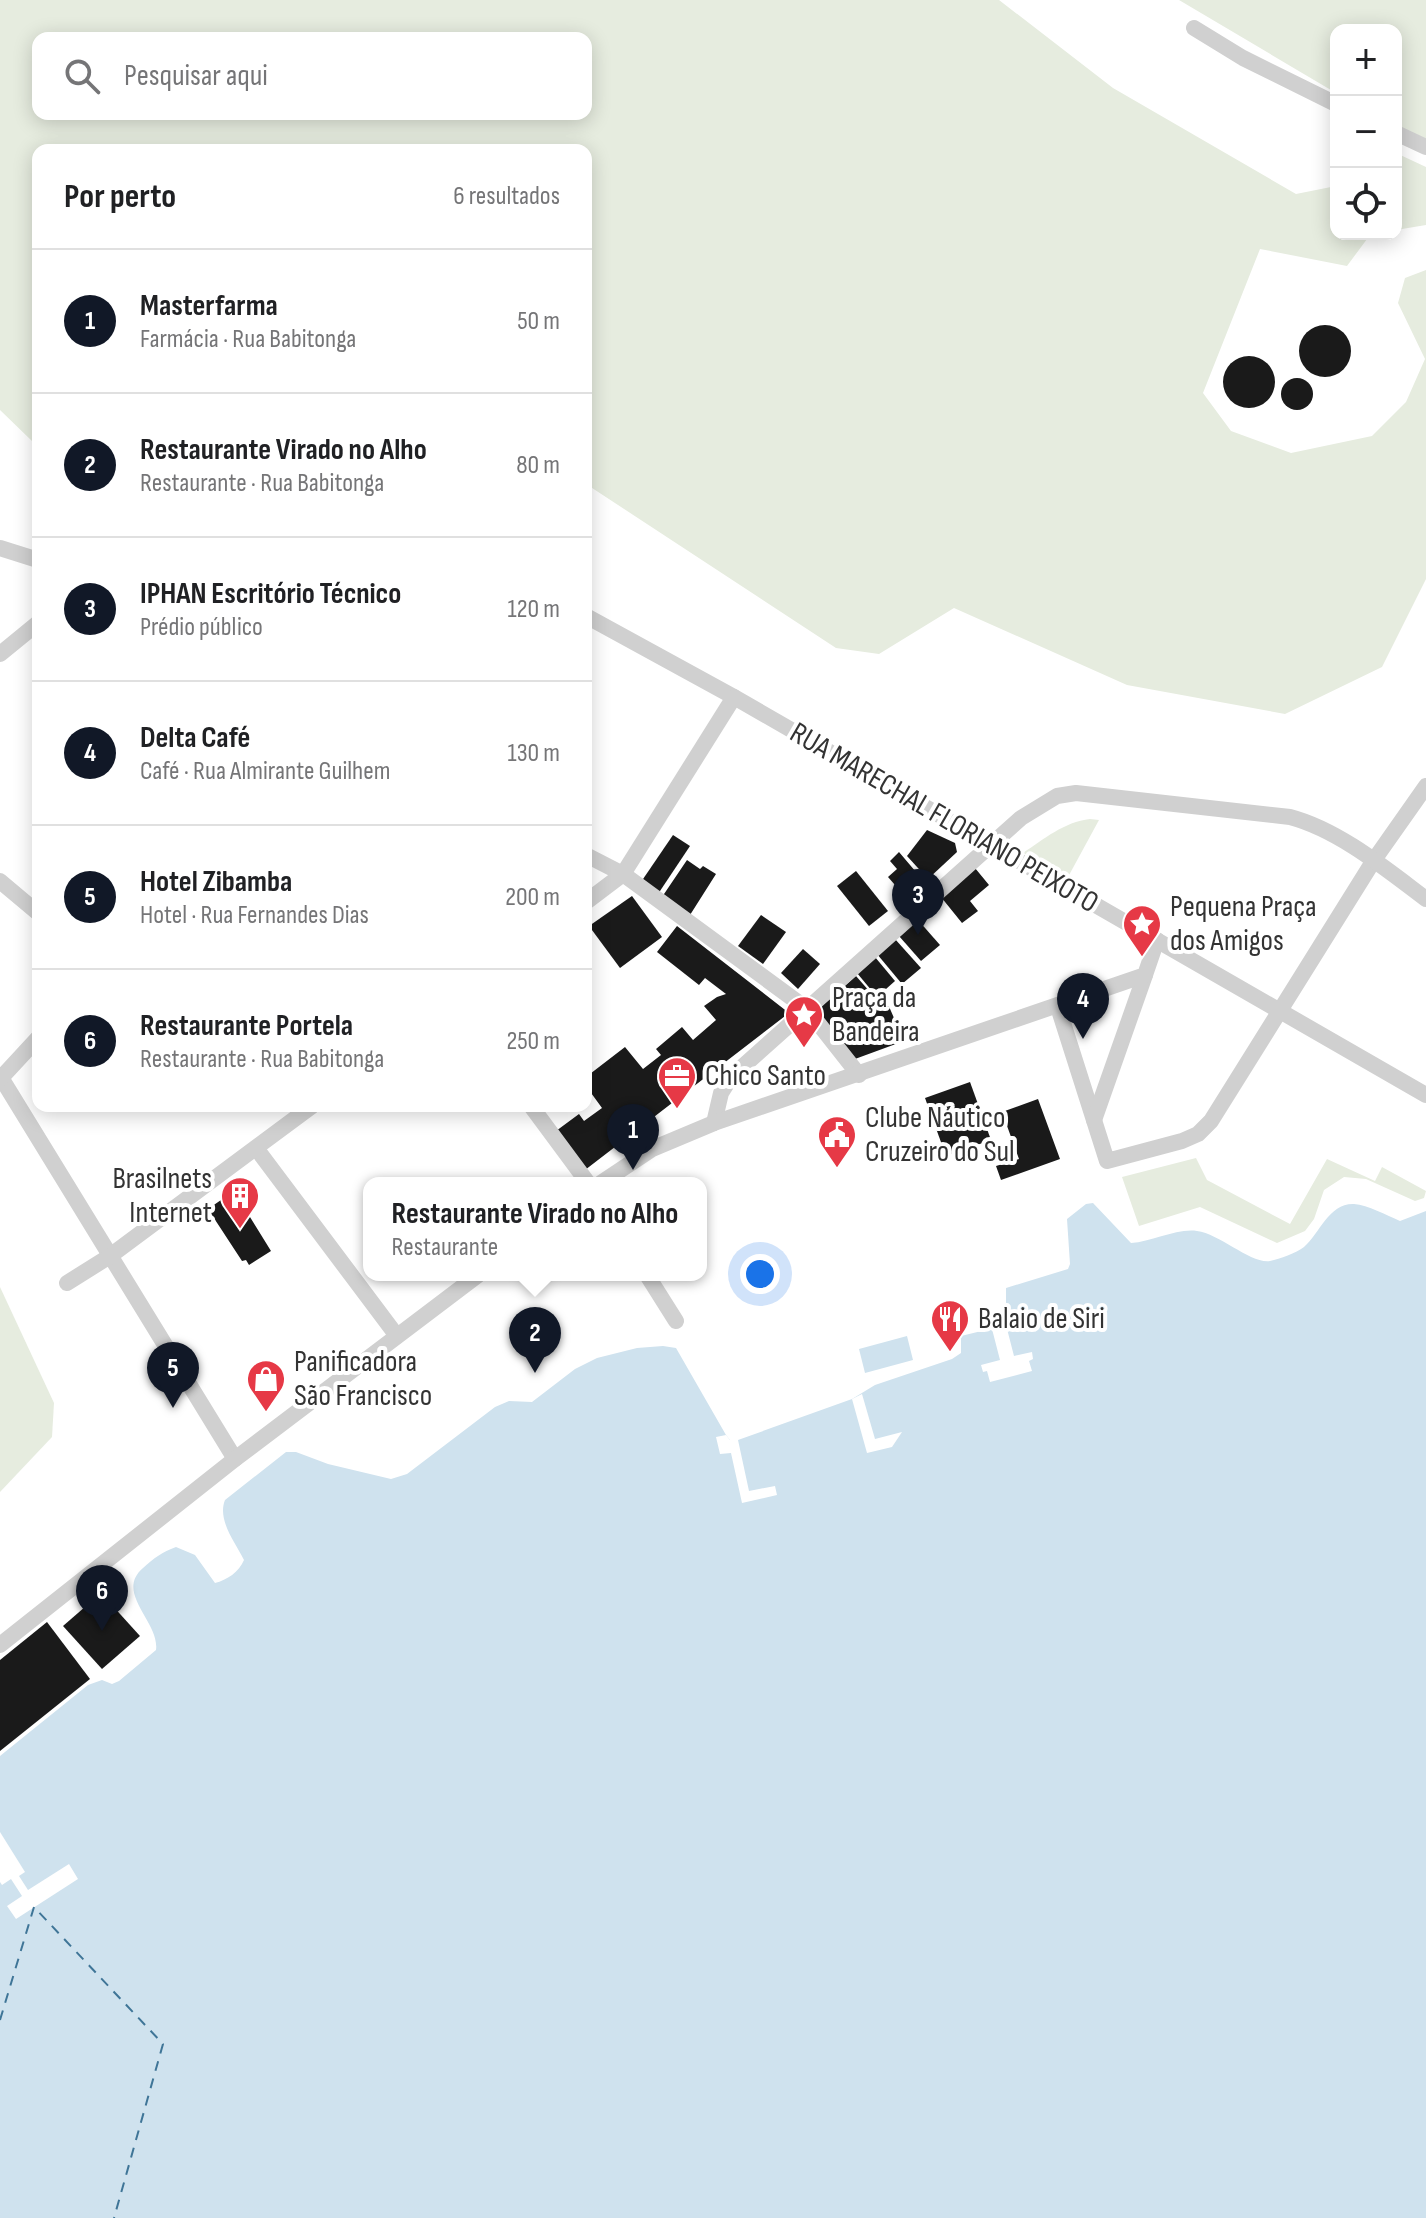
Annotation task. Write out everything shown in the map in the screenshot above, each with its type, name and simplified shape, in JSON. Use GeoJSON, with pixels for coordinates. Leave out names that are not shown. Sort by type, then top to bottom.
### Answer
{"type":"FeatureCollection","features":[{"type":"Feature","properties":{"kind":"street"},"geometry":{"type":"LineString","coordinates":[[1194,28],[1243,58],[1330,101]]}},
{"type":"Feature","properties":{"kind":"street"},"geometry":{"type":"LineString","coordinates":[[1402,136],[1426,147]]}},
{"type":"Feature","properties":{"kind":"street"},"geometry":{"type":"LineString","coordinates":[[0,548],[32,558]]}},
{"type":"Feature","properties":{"kind":"street","name":"RUA MARECHAL FLORIANO PEIXOTO"},"geometry":{"type":"LineString","coordinates":[[592,619],[734,697],[1426,1095]]}},
{"type":"Feature","properties":{"kind":"street"},"geometry":{"type":"LineString","coordinates":[[0,654],[32,628]]}},
{"type":"Feature","properties":{"kind":"street"},"geometry":{"type":"LineString","coordinates":[[592,897],[623,874],[734,697]]}},
{"type":"Feature","properties":{"kind":"street"},"geometry":{"type":"LineString","coordinates":[[1058,1007],[1107,1161],[1198,1134],[1211,1121],[1374,860],[1426,786]]}},
{"type":"Feature","properties":{"kind":"street"},"geometry":{"type":"LineString","coordinates":[[714,1123],[721,1093],[731,1077],[990,844],[1037,807],[1057,796],[1076,793],[1290,817],[1307,822],[1374,860],[1426,899]]}},
{"type":"Feature","properties":{"kind":"street"},"geometry":{"type":"LineString","coordinates":[[592,858],[623,874],[807,1009],[859,1075]]}},
{"type":"Feature","properties":{"kind":"street"},"geometry":{"type":"LineString","coordinates":[[0,881],[32,908]]}},
{"type":"Feature","properties":{"kind":"street"},"geometry":{"type":"LineString","coordinates":[[1094,1120],[1157,940]]}},
{"type":"Feature","properties":{"kind":"street"},"geometry":{"type":"LineString","coordinates":[[610,1177],[652,1149],[714,1123],[1145,975]]}},
{"type":"Feature","properties":{"kind":"street"},"geometry":{"type":"LineString","coordinates":[[32,1044],[1,1077],[235,1459]]}},
{"type":"Feature","properties":{"kind":"street"},"geometry":{"type":"LineString","coordinates":[[67,1283],[110,1256],[304,1112]]}},
{"type":"Feature","properties":{"kind":"street"},"geometry":{"type":"LineString","coordinates":[[535,1112],[584,1177]]}},
{"type":"Feature","properties":{"kind":"street"},"geometry":{"type":"LineString","coordinates":[[256,1148],[397,1336]]}},
{"type":"Feature","properties":{"kind":"street"},"geometry":{"type":"LineString","coordinates":[[0,1645],[235,1459],[470,1281]]}},
{"type":"Feature","properties":{"kind":"street"},"geometry":{"type":"LineString","coordinates":[[651,1281],[676,1321]]}},
{"type":"Feature","properties":{"kind":"shaded area"},"geometry":{"type":"Polygon","coordinates":[[[0,0],[999,0],[1113,88],[1296,194],[1330,187],[1330,240],[1366,240],[1347,266],[1260,249],[1203,393],[1231,431],[1291,453],[1372,436],[1406,402],[1425,359],[1398,303],[1405,278],[1426,270],[1426,579],[1382,667],[1285,714],[1127,685],[954,608],[879,654],[836,648],[592,488],[592,144],[32,144],[32,441],[0,410],[0,0]]]}},
{"type":"Feature","properties":{"kind":"shaded area"},"geometry":{"type":"Polygon","coordinates":[[[1179,0],[1426,0],[1426,143],[1402,130],[1402,24],[1330,24],[1330,89],[1179,0]]]}},
{"type":"Feature","properties":{"kind":"shaded area"},"geometry":{"type":"Polygon","coordinates":[[[1402,156],[1426,167],[1426,225],[1402,229],[1402,156]]]}},
{"type":"Feature","properties":{"kind":"shaded area"},"geometry":{"type":"Polygon","coordinates":[[[1090,819],[1099,820],[1068,877],[1023,853],[1063,827],[1090,819]]]}},
{"type":"Feature","properties":{"kind":"shaded area"},"geometry":{"type":"Polygon","coordinates":[[[1196,1158],[1207,1180],[1290,1224],[1327,1159],[1375,1181],[1382,1167],[1426,1191],[1424,1198],[1415,1201],[1366,1179],[1344,1177],[1324,1190],[1314,1219],[1305,1231],[1277,1243],[1200,1207],[1139,1226],[1122,1177],[1196,1158]]]}},
{"type":"Feature","properties":{"kind":"shaded area"},"geometry":{"type":"Polygon","coordinates":[[[0,1287],[54,1403],[52,1437],[0,1492],[0,1287]]]}},
{"type":"Feature","properties":{"kind":"water"},"geometry":{"type":"Polygon","coordinates":[[[1093,1203],[1131,1243],[1181,1231],[1197,1231],[1262,1261],[1288,1256],[1304,1247],[1331,1213],[1345,1205],[1365,1206],[1400,1221],[1426,1211],[1426,2218],[0,2218],[0,1756],[88,1685],[102,1680],[112,1684],[119,1681],[156,1650],[152,1629],[135,1598],[133,1587],[135,1578],[143,1568],[176,1547],[195,1555],[215,1583],[232,1575],[244,1560],[225,1523],[225,1500],[286,1452],[296,1452],[328,1464],[391,1479],[407,1474],[495,1407],[509,1401],[532,1402],[575,1369],[597,1358],[637,1348],[676,1348],[730,1440],[738,1440],[852,1399],[875,1385],[952,1359],[961,1353],[961,1336],[1006,1325],[1006,1288],[1068,1269],[1067,1219],[1086,1204],[1093,1203]]]}},
{"type":"Feature","properties":{"kind":"water"},"geometry":{"type":"Polygon","coordinates":[[[907,1336],[913,1360],[865,1373],[859,1349],[907,1336]]]}},
{"type":"Feature","properties":{"kind":"pier"},"geometry":{"type":"Polygon","coordinates":[[[1006,1325],[1014,1356],[1032,1352],[1033,1359],[1029,1361],[1032,1371],[990,1382],[987,1371],[983,1372],[981,1365],[1000,1360],[992,1329],[1006,1325]]]}},
{"type":"Feature","properties":{"kind":"pier"},"geometry":{"type":"Polygon","coordinates":[[[862,1394],[875,1439],[902,1432],[892,1447],[867,1453],[852,1399],[862,1394]]]}},
{"type":"Feature","properties":{"kind":"pier"},"geometry":{"type":"Polygon","coordinates":[[[726,1435],[730,1440],[738,1440],[749,1491],[775,1486],[777,1495],[742,1503],[731,1453],[720,1454],[716,1437],[726,1435]]]}},
{"type":"Feature","properties":{"kind":"pier"},"geometry":{"type":"Polygon","coordinates":[[[0,1832],[25,1872],[19,1876],[28,1890],[69,1864],[78,1879],[16,1919],[7,1906],[22,1896],[11,1879],[2,1885],[0,1882],[0,1832]]]}},
{"type":"Feature","properties":{"kind":"building"},"geometry":{"type":"Polygon","coordinates":[[[1325,325],[1344,332],[1351,351],[1344,370],[1325,377],[1306,370],[1299,351],[1306,332],[1325,325]]]}},
{"type":"Feature","properties":{"kind":"building"},"geometry":{"type":"Polygon","coordinates":[[[1249,356],[1268,363],[1275,382],[1268,401],[1249,408],[1230,401],[1223,382],[1230,363],[1249,356]]]}},
{"type":"Feature","properties":{"kind":"building"},"geometry":{"type":"Polygon","coordinates":[[[1297,378],[1309,382],[1313,394],[1309,406],[1297,410],[1285,406],[1281,394],[1285,382],[1297,378]]]}},
{"type":"Feature","properties":{"kind":"building"},"geometry":{"type":"Polygon","coordinates":[[[927,830],[955,843],[957,852],[928,879],[907,856],[927,830]]]}},
{"type":"Feature","properties":{"kind":"building"},"geometry":{"type":"Polygon","coordinates":[[[673,835],[690,846],[658,894],[641,882],[673,835]]]}},
{"type":"Feature","properties":{"kind":"building"},"geometry":{"type":"Polygon","coordinates":[[[899,852],[927,885],[909,901],[888,877],[897,869],[890,861],[899,852]]]}},
{"type":"Feature","properties":{"kind":"building"},"geometry":{"type":"Polygon","coordinates":[[[687,860],[700,869],[703,866],[716,874],[690,915],[662,897],[687,860]]]}},
{"type":"Feature","properties":{"kind":"building"},"geometry":{"type":"Polygon","coordinates":[[[975,868],[989,885],[970,901],[978,911],[962,923],[941,897],[975,868]]]}},
{"type":"Feature","properties":{"kind":"building"},"geometry":{"type":"Polygon","coordinates":[[[856,871],[888,911],[869,926],[837,886],[856,871]]]}},
{"type":"Feature","properties":{"kind":"building"},"geometry":{"type":"Polygon","coordinates":[[[632,896],[662,937],[620,968],[592,930],[592,924],[632,896]]]}},
{"type":"Feature","properties":{"kind":"building"},"geometry":{"type":"Polygon","coordinates":[[[761,915],[786,932],[763,964],[738,946],[761,915]]]}},
{"type":"Feature","properties":{"kind":"building"},"geometry":{"type":"Polygon","coordinates":[[[918,920],[940,945],[921,961],[899,936],[918,920]]]}},
{"type":"Feature","properties":{"kind":"building"},"geometry":{"type":"Polygon","coordinates":[[[677,926],[789,1013],[585,1170],[556,1131],[579,1114],[584,1121],[602,1108],[592,1094],[592,1072],[625,1047],[643,1069],[661,1055],[656,1049],[682,1027],[693,1040],[716,1020],[704,1006],[726,994],[705,978],[699,985],[657,952],[677,926]]]}},
{"type":"Feature","properties":{"kind":"building"},"geometry":{"type":"Polygon","coordinates":[[[895,939],[921,968],[902,984],[877,954],[895,939]]]}},
{"type":"Feature","properties":{"kind":"building"},"geometry":{"type":"Polygon","coordinates":[[[803,949],[820,964],[798,989],[781,973],[803,949]]]}},
{"type":"Feature","properties":{"kind":"building"},"geometry":{"type":"Polygon","coordinates":[[[875,957],[895,981],[877,997],[857,973],[875,957]]]}},
{"type":"Feature","properties":{"kind":"building"},"geometry":{"type":"Polygon","coordinates":[[[856,976],[877,1000],[884,995],[904,1041],[855,1059],[816,1011],[856,976]]]}},
{"type":"Feature","properties":{"kind":"building"},"geometry":{"type":"Polygon","coordinates":[[[970,1082],[991,1140],[946,1156],[925,1098],[970,1082]]]}},
{"type":"Feature","properties":{"kind":"building"},"geometry":{"type":"Polygon","coordinates":[[[1038,1099],[1060,1159],[1001,1180],[996,1166],[1019,1159],[1002,1112],[1038,1099]]]}},
{"type":"Feature","properties":{"kind":"building","name":"Brasilnets Internet"},"geometry":{"type":"Polygon","coordinates":[[[234,1191],[271,1251],[249,1265],[246,1260],[242,1261],[208,1209],[234,1191]]]}},
{"type":"Feature","properties":{"kind":"building"},"geometry":{"type":"Polygon","coordinates":[[[101,1593],[140,1636],[102,1669],[63,1626],[101,1593]]]}},
{"type":"Feature","properties":{"kind":"building"},"geometry":{"type":"Polygon","coordinates":[[[47,1622],[90,1679],[0,1751],[0,1660],[47,1622]]]}},
{"type":"Feature","properties":{"kind":"ferry route"},"geometry":{"type":"LineString","coordinates":[[0,2020],[34,1907],[163,2044],[114,2218]]}},
{"type":"Feature","properties":{"kind":"place","name":"IPHAN Escritório Técnico"},"geometry":{"type":"Point","coordinates":[918,935]}},
{"type":"Feature","properties":{"kind":"place","name":"Pequena Praça dos Amigos"},"geometry":{"type":"Point","coordinates":[1142,958]}},
{"type":"Feature","properties":{"kind":"place","name":"Delta Café"},"geometry":{"type":"Point","coordinates":[1083,1039]}},
{"type":"Feature","properties":{"kind":"place","name":"Praça da Bandeira"},"geometry":{"type":"Point","coordinates":[804,1049]}},
{"type":"Feature","properties":{"kind":"place","name":"Chico Santo"},"geometry":{"type":"Point","coordinates":[677,1110]}},
{"type":"Feature","properties":{"kind":"place","name":"Clube Náutico Cruzeiro do Sul"},"geometry":{"type":"Point","coordinates":[837,1169]}},
{"type":"Feature","properties":{"kind":"place","name":"Masterfarma"},"geometry":{"type":"Point","coordinates":[633,1170]}},
{"type":"Feature","properties":{"kind":"place","name":"Brasilnets Internet"},"geometry":{"type":"Point","coordinates":[240,1230]}},
{"type":"Feature","properties":{"kind":"place","name":"Balaio de Siri"},"geometry":{"type":"Point","coordinates":[950,1353]}},
{"type":"Feature","properties":{"kind":"place","name":"Restaurante Virado no Alho"},"geometry":{"type":"Point","coordinates":[535,1373]}},
{"type":"Feature","properties":{"kind":"place","name":"Hotel Zibamba"},"geometry":{"type":"Point","coordinates":[173,1408]}},
{"type":"Feature","properties":{"kind":"place","name":"Panificadora São Francisco"},"geometry":{"type":"Point","coordinates":[266,1413]}},
{"type":"Feature","properties":{"kind":"place","name":"Restaurante Portela"},"geometry":{"type":"Point","coordinates":[102,1631]}}]}
